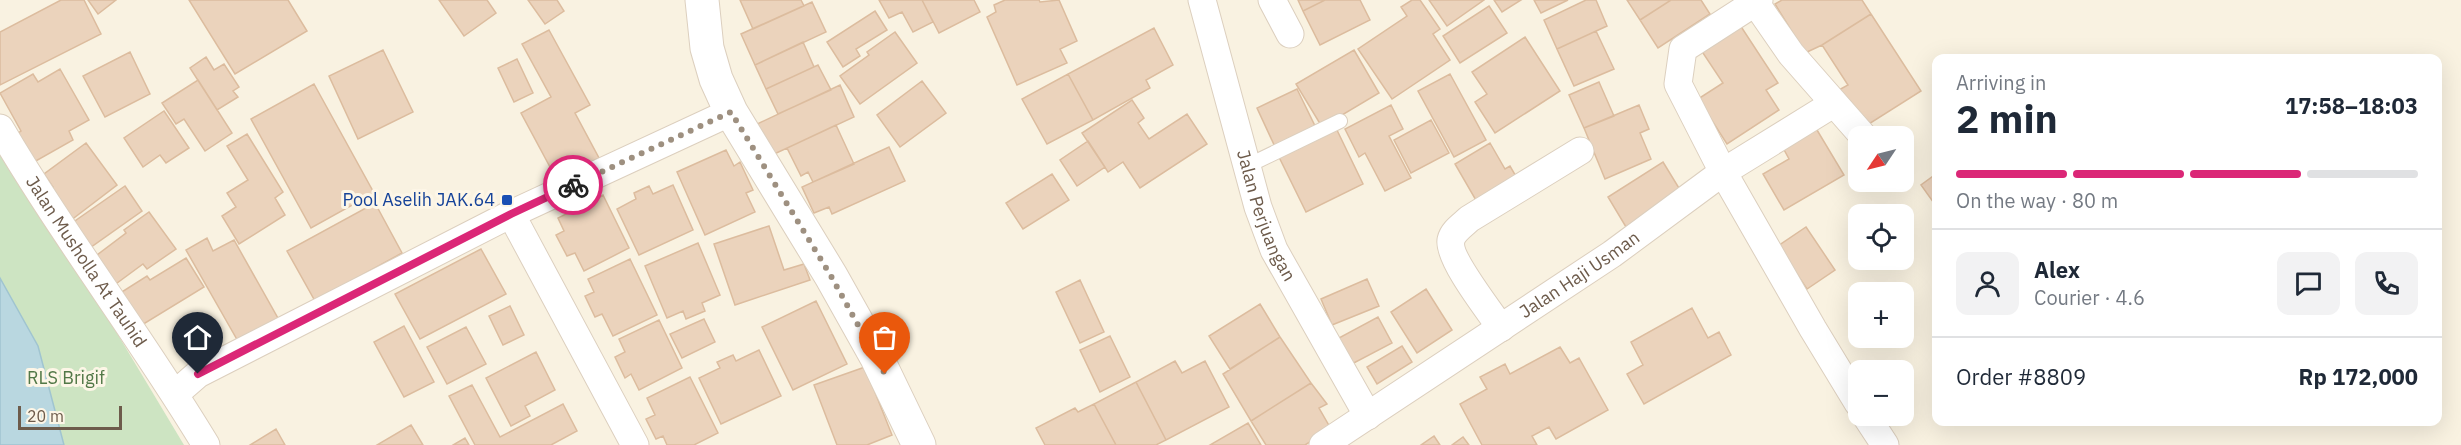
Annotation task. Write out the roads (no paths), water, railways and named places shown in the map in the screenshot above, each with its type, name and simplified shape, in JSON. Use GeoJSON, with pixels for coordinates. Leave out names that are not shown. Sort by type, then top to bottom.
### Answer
{"type":"FeatureCollection","features":[{"type":"Feature","properties":{"kind":"street"},"geometry":{"type":"LineString","coordinates":[[702,0],[707,48],[716,79],[731,112],[877,358],[919,445]]}},
{"type":"Feature","properties":{"kind":"street","name":"Jalan Perjuangan"},"geometry":{"type":"LineString","coordinates":[[1202,0],[1247,166],[1274,250],[1368,416]]}},
{"type":"Feature","properties":{"kind":"street"},"geometry":{"type":"LineString","coordinates":[[1272,0],[1290,34]]}},
{"type":"Feature","properties":{"kind":"street"},"geometry":{"type":"LineString","coordinates":[[1848,387],[1723,172],[1678,84],[1683,49],[1752,4],[1791,54],[1854,126]]}},
{"type":"Feature","properties":{"kind":"street","name":"Jalan Haji Usman"},"geometry":{"type":"LineString","coordinates":[[1323,445],[1612,255],[1723,172],[1833,104]]}},
{"type":"Feature","properties":{"kind":"street"},"geometry":{"type":"LineString","coordinates":[[176,394],[198,374],[511,214],[731,112]]}},
{"type":"Feature","properties":{"kind":"street","name":"Jalan Musholla At Tauhid"},"geometry":{"type":"LineString","coordinates":[[0,128],[30,180],[176,394],[206,445]]}},
{"type":"Feature","properties":{"kind":"street"},"geometry":{"type":"LineString","coordinates":[[1501,328],[1450,248],[1454,232],[1469,219],[1580,151]]}},
{"type":"Feature","properties":{"kind":"street"},"geometry":{"type":"LineString","coordinates":[[511,214],[635,445]]}},
{"type":"Feature","properties":{"kind":"street"},"geometry":{"type":"LineString","coordinates":[[1873,426],[1885,445]]}},
{"type":"Feature","properties":{"kind":"lane"},"geometry":{"type":"LineString","coordinates":[[1247,166],[1340,121]]}},
{"type":"Feature","properties":{"kind":"water"},"geometry":{"type":"Polygon","coordinates":[[[0,278],[38,346],[64,445],[0,445],[0,278]]]}},
{"type":"Feature","properties":{"kind":"place","name":"Pool Aselih JAK.64"},"geometry":{"type":"Point","coordinates":[507,200]}},
{"type":"Feature","properties":{"kind":"park label","name":"RLS Brigif"},"geometry":{"type":"Point","coordinates":[66,378]}}]}
